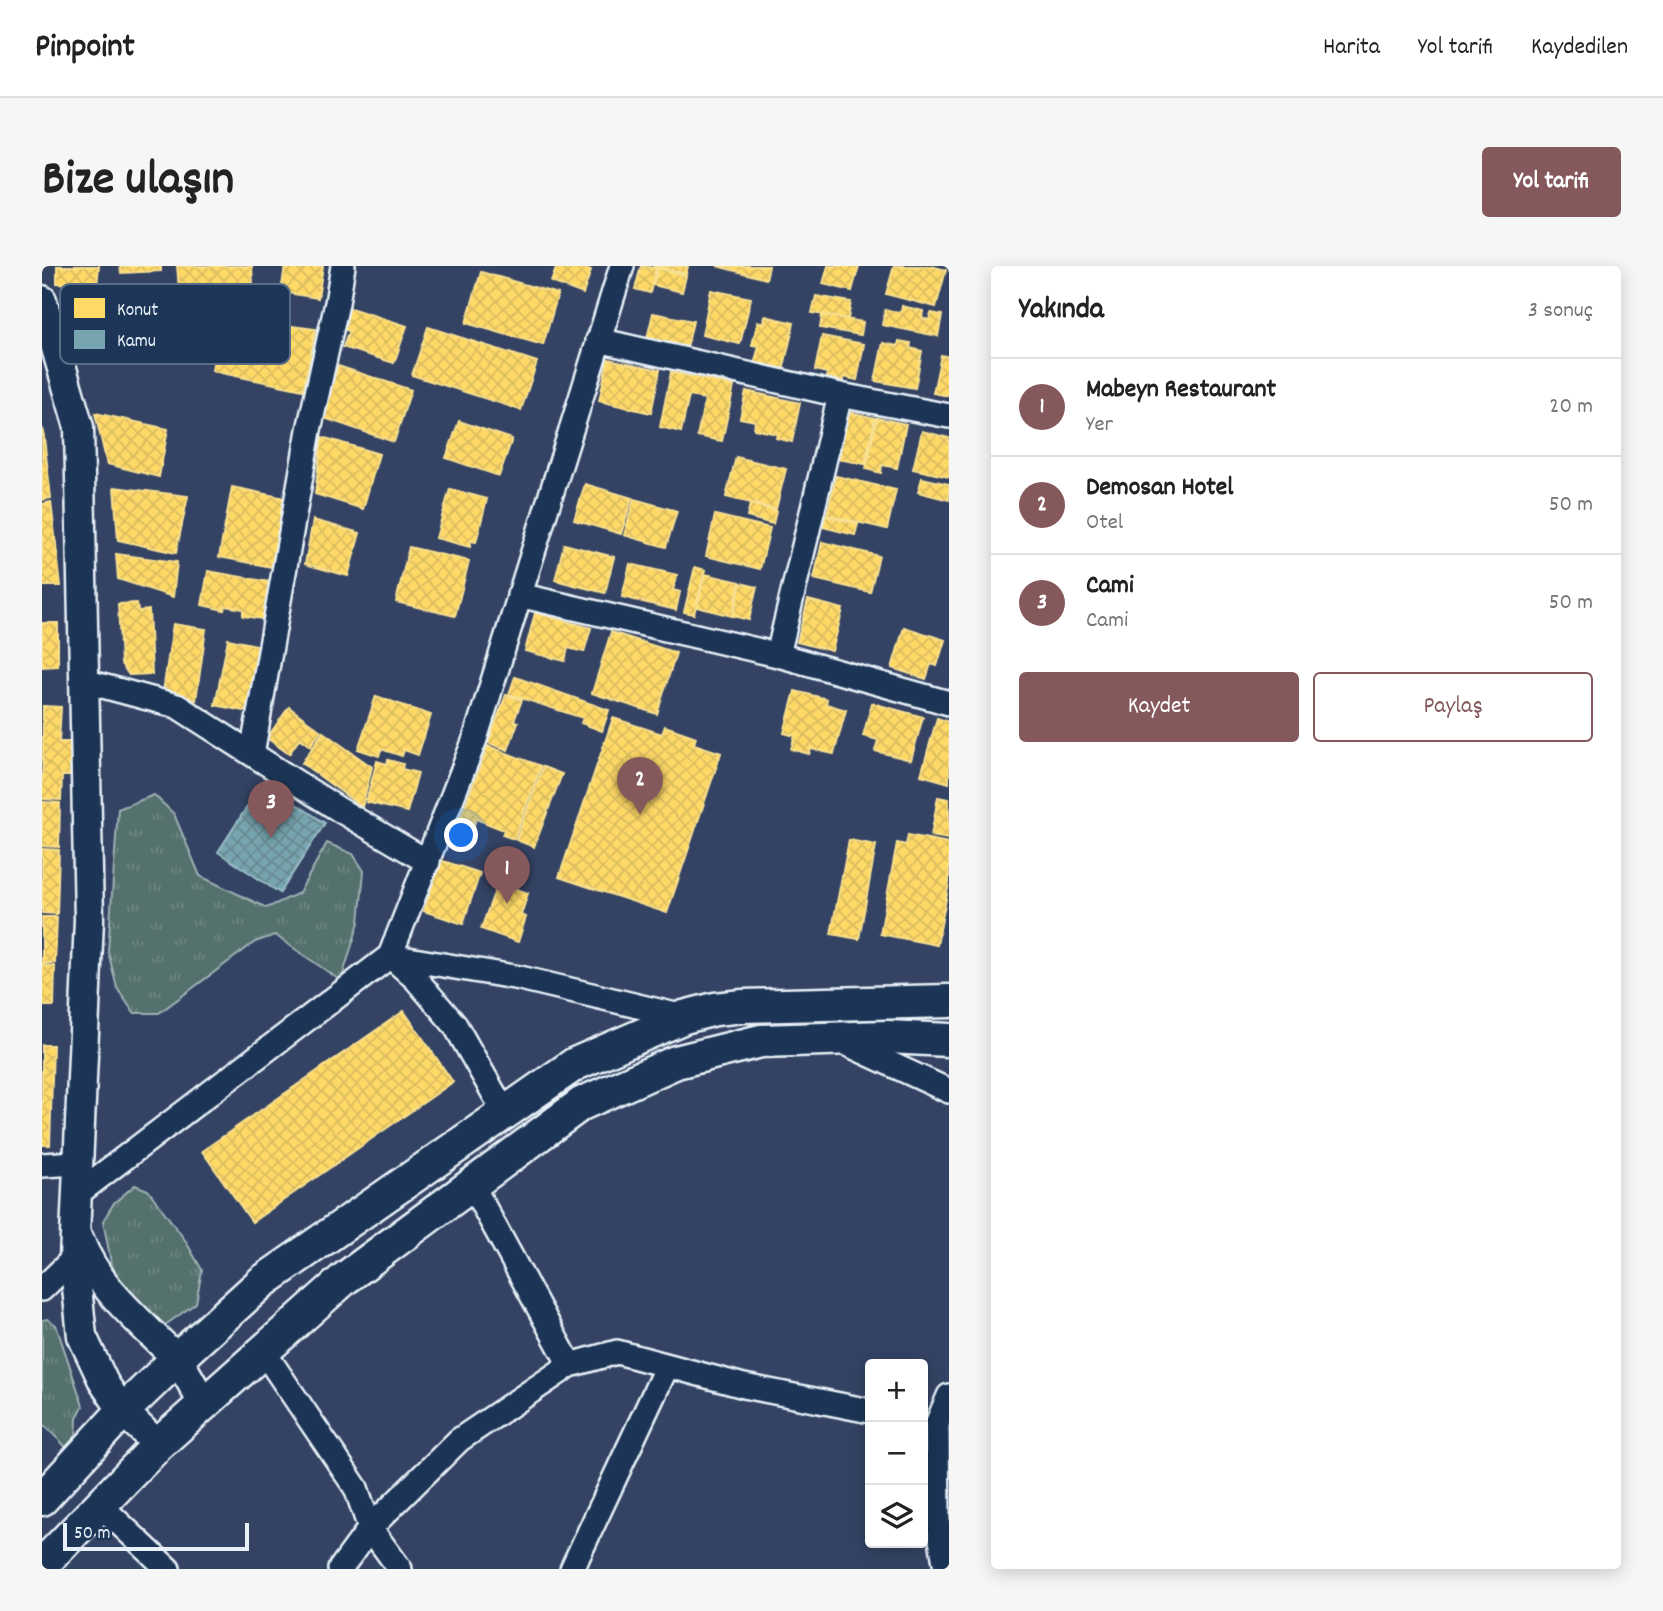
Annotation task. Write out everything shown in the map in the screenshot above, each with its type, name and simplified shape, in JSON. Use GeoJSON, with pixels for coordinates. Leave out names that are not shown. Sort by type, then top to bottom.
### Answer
{"type":"FeatureCollection","features":[{"type":"Feature","properties":{"kind":"main road"},"geometry":{"type":"LineString","coordinates":[[42,1499],[123,1411],[262,1282],[575,1064],[684,1017],[715,1009],[949,1001]]}},
{"type":"Feature","properties":{"kind":"main road"},"geometry":{"type":"LineString","coordinates":[[42,1565],[158,1445],[344,1279],[581,1104],[676,1062],[761,1041],[887,1037],[949,1041]]}},
{"type":"Feature","properties":{"kind":"street"},"geometry":{"type":"LineString","coordinates":[[251,754],[309,430],[343,266]]}},
{"type":"Feature","properties":{"kind":"street"},"geometry":{"type":"LineString","coordinates":[[77,1194],[390,956],[475,739],[622,266]]}},
{"type":"Feature","properties":{"kind":"street"},"geometry":{"type":"LineString","coordinates":[[42,300],[60,362]]}},
{"type":"Feature","properties":{"kind":"street"},"geometry":{"type":"LineString","coordinates":[[598,340],[840,395],[949,416]]}},
{"type":"Feature","properties":{"kind":"street"},"geometry":{"type":"LineString","coordinates":[[61,364],[79,427],[89,920],[74,1258],[82,1336],[104,1383],[123,1411],[158,1445]]}},
{"type":"Feature","properties":{"kind":"street"},"geometry":{"type":"LineString","coordinates":[[778,655],[840,395]]}},
{"type":"Feature","properties":{"kind":"street"},"geometry":{"type":"LineString","coordinates":[[519,594],[778,655],[949,703]]}},
{"type":"Feature","properties":{"kind":"street"},"geometry":{"type":"LineString","coordinates":[[84,681],[177,706],[338,809],[428,862]]}},
{"type":"Feature","properties":{"kind":"street"},"geometry":{"type":"LineString","coordinates":[[390,956],[520,978],[684,1017]]}},
{"type":"Feature","properties":{"kind":"street"},"geometry":{"type":"LineString","coordinates":[[390,956],[415,978],[455,1025],[505,1113]]}},
{"type":"Feature","properties":{"kind":"street"},"geometry":{"type":"LineString","coordinates":[[835,1039],[949,1091]]}},
{"type":"Feature","properties":{"kind":"street"},"geometry":{"type":"LineString","coordinates":[[42,1166],[78,1163]]}},
{"type":"Feature","properties":{"kind":"street"},"geometry":{"type":"LineString","coordinates":[[472,1185],[570,1364]]}},
{"type":"Feature","properties":{"kind":"street"},"geometry":{"type":"LineString","coordinates":[[76,1230],[88,1262],[139,1324],[177,1359],[203,1404]]}},
{"type":"Feature","properties":{"kind":"street"},"geometry":{"type":"LineString","coordinates":[[42,1289],[74,1258]]}},
{"type":"Feature","properties":{"kind":"street"},"geometry":{"type":"LineString","coordinates":[[264,1352],[356,1489],[370,1528],[400,1569]]}},
{"type":"Feature","properties":{"kind":"street"},"geometry":{"type":"LineString","coordinates":[[340,1569],[370,1528],[459,1440],[570,1364],[617,1352],[744,1386],[865,1410]]}},
{"type":"Feature","properties":{"kind":"street"},"geometry":{"type":"LineString","coordinates":[[572,1569],[667,1366]]}},
{"type":"Feature","properties":{"kind":"street"},"geometry":{"type":"LineString","coordinates":[[946,1569],[939,1521],[936,1424],[949,1396]]}},
{"type":"Feature","properties":{"kind":"street"},"geometry":{"type":"LineString","coordinates":[[100,1505],[168,1569]]}},
{"type":"Feature","properties":{"kind":"green space"},"geometry":{"type":"Polygon","coordinates":[[[154,795],[174,814],[200,876],[267,908],[299,893],[327,843],[353,854],[364,871],[359,922],[341,981],[275,935],[255,942],[159,1013],[134,1013],[117,988],[108,951],[118,809],[154,795]]]}},
{"type":"Feature","properties":{"kind":"green space"},"geometry":{"type":"Polygon","coordinates":[[[135,1185],[148,1190],[185,1240],[202,1270],[196,1303],[161,1328],[129,1307],[111,1262],[103,1221],[114,1203],[135,1185]]]}},
{"type":"Feature","properties":{"kind":"green space"},"geometry":{"type":"Polygon","coordinates":[[[47,1319],[56,1325],[83,1406],[77,1418],[76,1441],[68,1449],[42,1423],[42,1320],[47,1319]]]}},
{"type":"Feature","properties":{"kind":"building: Konut"},"geometry":{"type":"Polygon","coordinates":[[[57,266],[99,266],[97,284],[57,283],[57,266]]]}},
{"type":"Feature","properties":{"kind":"building: Konut"},"geometry":{"type":"Polygon","coordinates":[[[120,266],[161,266],[161,271],[121,273],[120,266]]]}},
{"type":"Feature","properties":{"kind":"building: Konut"},"geometry":{"type":"Polygon","coordinates":[[[177,266],[252,266],[253,284],[179,284],[177,266]]]}},
{"type":"Feature","properties":{"kind":"building: Konut"},"geometry":{"type":"Polygon","coordinates":[[[285,266],[323,266],[318,298],[290,293],[290,284],[282,284],[285,266]]]}},
{"type":"Feature","properties":{"kind":"building: Konut"},"geometry":{"type":"Polygon","coordinates":[[[557,266],[580,266],[591,270],[583,294],[551,282],[557,266]]]}},
{"type":"Feature","properties":{"kind":"building: Konut"},"geometry":{"type":"Polygon","coordinates":[[[641,266],[656,268],[650,293],[635,289],[641,266]]]}},
{"type":"Feature","properties":{"kind":"building: Konut"},"geometry":{"type":"Polygon","coordinates":[[[653,266],[688,266],[686,274],[653,266]]]}},
{"type":"Feature","properties":{"kind":"building: Konut"},"geometry":{"type":"Polygon","coordinates":[[[717,266],[769,266],[766,279],[717,266]]]}},
{"type":"Feature","properties":{"kind":"building: Konut"},"geometry":{"type":"Polygon","coordinates":[[[828,266],[859,266],[852,291],[823,284],[828,266]]]}},
{"type":"Feature","properties":{"kind":"building: Konut"},"geometry":{"type":"Polygon","coordinates":[[[894,266],[931,266],[946,270],[936,307],[886,294],[894,266]]]}},
{"type":"Feature","properties":{"kind":"building: Konut"},"geometry":{"type":"Polygon","coordinates":[[[658,268],[686,276],[682,292],[653,285],[658,268]]]}},
{"type":"Feature","properties":{"kind":"building: Konut"},"geometry":{"type":"Polygon","coordinates":[[[481,272],[558,294],[543,345],[466,323],[481,272]]]}},
{"type":"Feature","properties":{"kind":"building: Konut"},"geometry":{"type":"Polygon","coordinates":[[[711,290],[751,298],[740,344],[702,335],[711,290]]]}},
{"type":"Feature","properties":{"kind":"building: Konut"},"geometry":{"type":"Polygon","coordinates":[[[816,296],[851,302],[848,319],[812,313],[816,296]]]}},
{"type":"Feature","properties":{"kind":"building: Konut"},"geometry":{"type":"Polygon","coordinates":[[[902,306],[923,311],[922,318],[929,320],[931,313],[942,315],[938,336],[882,325],[885,310],[901,312],[902,306]]]}},
{"type":"Feature","properties":{"kind":"building: Konut"},"geometry":{"type":"Polygon","coordinates":[[[347,307],[407,326],[394,363],[343,347],[349,331],[340,328],[347,307]]]}},
{"type":"Feature","properties":{"kind":"building: Konut"},"geometry":{"type":"Polygon","coordinates":[[[653,313],[693,321],[686,352],[646,343],[653,313]]]}},
{"type":"Feature","properties":{"kind":"building: Konut"},"geometry":{"type":"Polygon","coordinates":[[[822,315],[863,322],[861,335],[820,328],[822,315]]]}},
{"type":"Feature","properties":{"kind":"building: Konut"},"geometry":{"type":"Polygon","coordinates":[[[765,316],[794,323],[783,371],[754,365],[759,346],[752,345],[758,322],[764,323],[765,316]]]}},
{"type":"Feature","properties":{"kind":"building: Konut"},"geometry":{"type":"Polygon","coordinates":[[[290,326],[316,329],[303,390],[212,371],[213,364],[290,364],[290,326]]]}},
{"type":"Feature","properties":{"kind":"building: Konut"},"geometry":{"type":"Polygon","coordinates":[[[428,327],[537,362],[521,410],[412,375],[428,327]]]}},
{"type":"Feature","properties":{"kind":"building: Konut"},"geometry":{"type":"Polygon","coordinates":[[[822,336],[864,344],[857,380],[844,377],[844,381],[827,377],[827,373],[815,370],[822,336]]]}},
{"type":"Feature","properties":{"kind":"building: Konut"},"geometry":{"type":"Polygon","coordinates":[[[899,341],[911,343],[910,348],[922,351],[915,388],[875,381],[883,343],[898,346],[899,341]]]}},
{"type":"Feature","properties":{"kind":"building: Konut"},"geometry":{"type":"Polygon","coordinates":[[[941,355],[949,357],[949,396],[933,393],[941,355]]]}},
{"type":"Feature","properties":{"kind":"building: Konut"},"geometry":{"type":"Polygon","coordinates":[[[608,359],[660,370],[651,413],[599,401],[608,359]]]}},
{"type":"Feature","properties":{"kind":"building: Konut"},"geometry":{"type":"Polygon","coordinates":[[[338,366],[411,390],[394,442],[321,417],[338,366]]]}},
{"type":"Feature","properties":{"kind":"building: Konut"},"geometry":{"type":"Polygon","coordinates":[[[671,372],[734,386],[722,441],[697,436],[705,399],[689,396],[681,432],[660,427],[671,372]]]}},
{"type":"Feature","properties":{"kind":"building: Konut"},"geometry":{"type":"Polygon","coordinates":[[[746,391],[800,403],[792,442],[776,438],[777,434],[754,429],[755,421],[740,418],[746,391]]]}},
{"type":"Feature","properties":{"kind":"building: Konut"},"geometry":{"type":"Polygon","coordinates":[[[848,412],[875,418],[865,464],[838,459],[848,412]]]}},
{"type":"Feature","properties":{"kind":"building: Konut"},"geometry":{"type":"Polygon","coordinates":[[[95,413],[168,429],[159,477],[107,464],[95,413]]]}},
{"type":"Feature","properties":{"kind":"building: Konut"},"geometry":{"type":"Polygon","coordinates":[[[877,418],[906,424],[897,468],[882,465],[881,473],[866,469],[877,418]]]}},
{"type":"Feature","properties":{"kind":"building: Konut"},"geometry":{"type":"Polygon","coordinates":[[[459,421],[512,439],[499,476],[446,458],[459,421]]]}},
{"type":"Feature","properties":{"kind":"building: Konut"},"geometry":{"type":"Polygon","coordinates":[[[42,429],[51,498],[42,500],[42,429]]]}},
{"type":"Feature","properties":{"kind":"building: Konut"},"geometry":{"type":"Polygon","coordinates":[[[922,431],[949,438],[949,477],[913,469],[922,431]]]}},
{"type":"Feature","properties":{"kind":"building: Konut"},"geometry":{"type":"Polygon","coordinates":[[[322,437],[379,454],[363,509],[315,494],[322,437]]]}},
{"type":"Feature","properties":{"kind":"building: Konut"},"geometry":{"type":"Polygon","coordinates":[[[736,457],[786,469],[776,509],[726,497],[736,457]]]}},
{"type":"Feature","properties":{"kind":"building: Konut"},"geometry":{"type":"Polygon","coordinates":[[[836,476],[896,490],[887,529],[827,515],[836,476]]]}},
{"type":"Feature","properties":{"kind":"building: Konut"},"geometry":{"type":"Polygon","coordinates":[[[922,478],[949,484],[949,500],[918,492],[922,478]]]}},
{"type":"Feature","properties":{"kind":"building: Konut"},"geometry":{"type":"Polygon","coordinates":[[[585,484],[632,498],[621,534],[574,520],[585,484]]]}},
{"type":"Feature","properties":{"kind":"building: Konut"},"geometry":{"type":"Polygon","coordinates":[[[114,487],[188,496],[176,553],[118,540],[114,487]]]}},
{"type":"Feature","properties":{"kind":"building: Konut"},"geometry":{"type":"Polygon","coordinates":[[[232,487],[285,498],[272,567],[219,557],[232,487]]]}},
{"type":"Feature","properties":{"kind":"building: Konut"},"geometry":{"type":"Polygon","coordinates":[[[450,489],[487,499],[476,542],[471,541],[470,547],[436,538],[450,489]]]}},
{"type":"Feature","properties":{"kind":"building: Konut"},"geometry":{"type":"Polygon","coordinates":[[[634,499],[677,511],[666,547],[624,535],[634,499]]]}},
{"type":"Feature","properties":{"kind":"building: Konut"},"geometry":{"type":"Polygon","coordinates":[[[51,502],[61,586],[42,586],[42,504],[51,502]]]}},
{"type":"Feature","properties":{"kind":"building: Konut"},"geometry":{"type":"Polygon","coordinates":[[[750,504],[776,511],[773,524],[747,517],[750,504]]]}},
{"type":"Feature","properties":{"kind":"building: Konut"},"geometry":{"type":"Polygon","coordinates":[[[715,515],[770,528],[760,569],[706,556],[715,515]]]}},
{"type":"Feature","properties":{"kind":"building: Konut"},"geometry":{"type":"Polygon","coordinates":[[[826,516],[858,524],[855,535],[823,527],[826,516]]]}},
{"type":"Feature","properties":{"kind":"building: Konut"},"geometry":{"type":"Polygon","coordinates":[[[313,520],[360,533],[348,576],[305,564],[313,520]]]}},
{"type":"Feature","properties":{"kind":"building: Konut"},"geometry":{"type":"Polygon","coordinates":[[[822,542],[879,556],[870,592],[814,579],[822,542]]]}},
{"type":"Feature","properties":{"kind":"building: Konut"},"geometry":{"type":"Polygon","coordinates":[[[564,544],[614,557],[605,593],[555,580],[564,544]]]}},
{"type":"Feature","properties":{"kind":"building: Konut"},"geometry":{"type":"Polygon","coordinates":[[[409,547],[469,561],[455,616],[396,602],[409,547]]]}},
{"type":"Feature","properties":{"kind":"building: Konut"},"geometry":{"type":"Polygon","coordinates":[[[116,554],[177,562],[173,597],[118,579],[116,554]]]}},
{"type":"Feature","properties":{"kind":"building: Konut"},"geometry":{"type":"Polygon","coordinates":[[[630,564],[677,575],[673,590],[680,592],[676,610],[622,597],[630,564]]]}},
{"type":"Feature","properties":{"kind":"building: Konut"},"geometry":{"type":"Polygon","coordinates":[[[695,567],[705,570],[694,614],[684,612],[695,567]]]}},
{"type":"Feature","properties":{"kind":"building: Konut"},"geometry":{"type":"Polygon","coordinates":[[[208,571],[270,582],[263,619],[243,616],[243,609],[225,606],[224,610],[202,605],[208,571]]]}},
{"type":"Feature","properties":{"kind":"building: Konut"},"geometry":{"type":"Polygon","coordinates":[[[705,574],[740,582],[732,616],[697,607],[705,574]]]}},
{"type":"Feature","properties":{"kind":"building: Konut"},"geometry":{"type":"Polygon","coordinates":[[[741,583],[757,587],[749,620],[733,616],[741,583]]]}},
{"type":"Feature","properties":{"kind":"building: Konut"},"geometry":{"type":"Polygon","coordinates":[[[808,600],[843,609],[832,651],[797,642],[808,600]]]}},
{"type":"Feature","properties":{"kind":"building: Konut"},"geometry":{"type":"Polygon","coordinates":[[[137,603],[138,611],[149,610],[152,674],[129,675],[121,664],[118,604],[137,603]]]}},
{"type":"Feature","properties":{"kind":"building: Konut"},"geometry":{"type":"Polygon","coordinates":[[[535,613],[591,628],[584,652],[568,648],[565,661],[525,651],[535,613]]]}},
{"type":"Feature","properties":{"kind":"building: Konut"},"geometry":{"type":"Polygon","coordinates":[[[42,623],[58,623],[58,666],[42,667],[42,623]]]}},
{"type":"Feature","properties":{"kind":"building: Konut"},"geometry":{"type":"Polygon","coordinates":[[[173,624],[206,629],[196,700],[180,697],[181,694],[163,692],[173,624]]]}},
{"type":"Feature","properties":{"kind":"building: Konut"},"geometry":{"type":"Polygon","coordinates":[[[904,627],[945,640],[937,666],[931,664],[926,679],[892,668],[904,627]]]}},
{"type":"Feature","properties":{"kind":"building: Konut"},"geometry":{"type":"Polygon","coordinates":[[[611,632],[676,653],[657,714],[592,693],[611,632]]]}},
{"type":"Feature","properties":{"kind":"building: Konut"},"geometry":{"type":"Polygon","coordinates":[[[228,639],[261,646],[249,708],[243,711],[215,705],[228,639]]]}},
{"type":"Feature","properties":{"kind":"building: Konut"},"geometry":{"type":"Polygon","coordinates":[[[515,677],[609,710],[602,731],[581,723],[583,718],[509,694],[515,677]]]}},
{"type":"Feature","properties":{"kind":"building: Konut"},"geometry":{"type":"Polygon","coordinates":[[[795,691],[827,699],[826,704],[846,710],[834,754],[811,749],[809,754],[791,749],[795,736],[784,733],[795,691]]]}},
{"type":"Feature","properties":{"kind":"building: Konut"},"geometry":{"type":"Polygon","coordinates":[[[506,695],[522,700],[508,750],[488,743],[506,695]]]}},
{"type":"Feature","properties":{"kind":"building: Konut"},"geometry":{"type":"Polygon","coordinates":[[[376,696],[431,715],[418,755],[404,750],[402,756],[381,749],[379,756],[358,749],[376,696]]]}},
{"type":"Feature","properties":{"kind":"building: Konut"},"geometry":{"type":"Polygon","coordinates":[[[872,703],[923,717],[911,760],[875,751],[878,740],[863,736],[872,703]]]}},
{"type":"Feature","properties":{"kind":"building: Konut"},"geometry":{"type":"Polygon","coordinates":[[[43,706],[61,707],[59,742],[72,742],[71,776],[62,776],[61,800],[42,799],[43,706]]]}},
{"type":"Feature","properties":{"kind":"building: Konut"},"geometry":{"type":"Polygon","coordinates":[[[289,707],[321,731],[310,746],[300,738],[289,754],[267,738],[289,707]]]}},
{"type":"Feature","properties":{"kind":"building: Konut"},"geometry":{"type":"Polygon","coordinates":[[[613,718],[662,734],[665,726],[696,737],[694,744],[721,753],[667,913],[559,877],[613,718]]]}},
{"type":"Feature","properties":{"kind":"building: Konut"},"geometry":{"type":"Polygon","coordinates":[[[937,718],[949,722],[949,783],[921,775],[937,718]]]}},
{"type":"Feature","properties":{"kind":"building: Konut"},"geometry":{"type":"Polygon","coordinates":[[[323,732],[372,767],[362,807],[302,763],[323,732]]]}},
{"type":"Feature","properties":{"kind":"building: Konut"},"geometry":{"type":"Polygon","coordinates":[[[488,746],[541,766],[514,839],[502,835],[504,830],[476,819],[474,825],[460,819],[488,746]]]}},
{"type":"Feature","properties":{"kind":"building: Konut"},"geometry":{"type":"Polygon","coordinates":[[[388,760],[403,764],[402,769],[418,773],[407,812],[366,802],[377,761],[387,764],[388,760]]]}},
{"type":"Feature","properties":{"kind":"building: Konut"},"geometry":{"type":"Polygon","coordinates":[[[543,767],[562,774],[534,847],[516,840],[543,767]]]}},
{"type":"Feature","properties":{"kind":"building: Konut"},"geometry":{"type":"Polygon","coordinates":[[[938,797],[949,799],[949,839],[931,836],[938,797]]]}},
{"type":"Feature","properties":{"kind":"building: Konut"},"geometry":{"type":"Polygon","coordinates":[[[42,802],[60,803],[59,847],[42,846],[42,802]]]}},
{"type":"Feature","properties":{"kind":"building: Konut"},"geometry":{"type":"Polygon","coordinates":[[[908,835],[949,843],[949,883],[937,945],[880,934],[897,843],[906,845],[908,835]]]}},
{"type":"Feature","properties":{"kind":"building: Konut"},"geometry":{"type":"Polygon","coordinates":[[[849,840],[876,845],[859,939],[831,934],[849,840]]]}},
{"type":"Feature","properties":{"kind":"building: Konut"},"geometry":{"type":"Polygon","coordinates":[[[42,849],[59,850],[57,914],[42,913],[42,849]]]}},
{"type":"Feature","properties":{"kind":"building: Konut"},"geometry":{"type":"Polygon","coordinates":[[[440,860],[480,873],[463,924],[424,911],[440,860]]]}},
{"type":"Feature","properties":{"kind":"building: Konut"},"geometry":{"type":"Polygon","coordinates":[[[498,882],[528,893],[521,915],[526,917],[518,942],[481,929],[498,882]]]}},
{"type":"Feature","properties":{"kind":"building: Konut"},"geometry":{"type":"Polygon","coordinates":[[[42,917],[57,917],[55,963],[42,963],[42,917]]]}},
{"type":"Feature","properties":{"kind":"building: Konut"},"geometry":{"type":"Polygon","coordinates":[[[42,965],[55,966],[54,1006],[42,1006],[42,965]]]}},
{"type":"Feature","properties":{"kind":"building: Konut"},"geometry":{"type":"Polygon","coordinates":[[[404,1011],[453,1082],[252,1222],[202,1151],[404,1011]]]}},
{"type":"Feature","properties":{"kind":"building: Konut"},"geometry":{"type":"Polygon","coordinates":[[[42,1045],[53,1045],[50,1145],[42,1145],[42,1045]]]}},
{"type":"Feature","properties":{"kind":"building: Kamu"},"geometry":{"type":"Polygon","coordinates":[[[263,782],[325,823],[280,893],[218,852],[263,782]]]}},
{"type":"Feature","properties":{"kind":"place","name":"Demosan Hotel"},"geometry":{"type":"Point","coordinates":[640,815]}},
{"type":"Feature","properties":{"kind":"place","name":"Cami"},"geometry":{"type":"Point","coordinates":[271,838]}},
{"type":"Feature","properties":{"kind":"place","name":"Mabeyn Restaurant"},"geometry":{"type":"Point","coordinates":[507,904]}}]}
